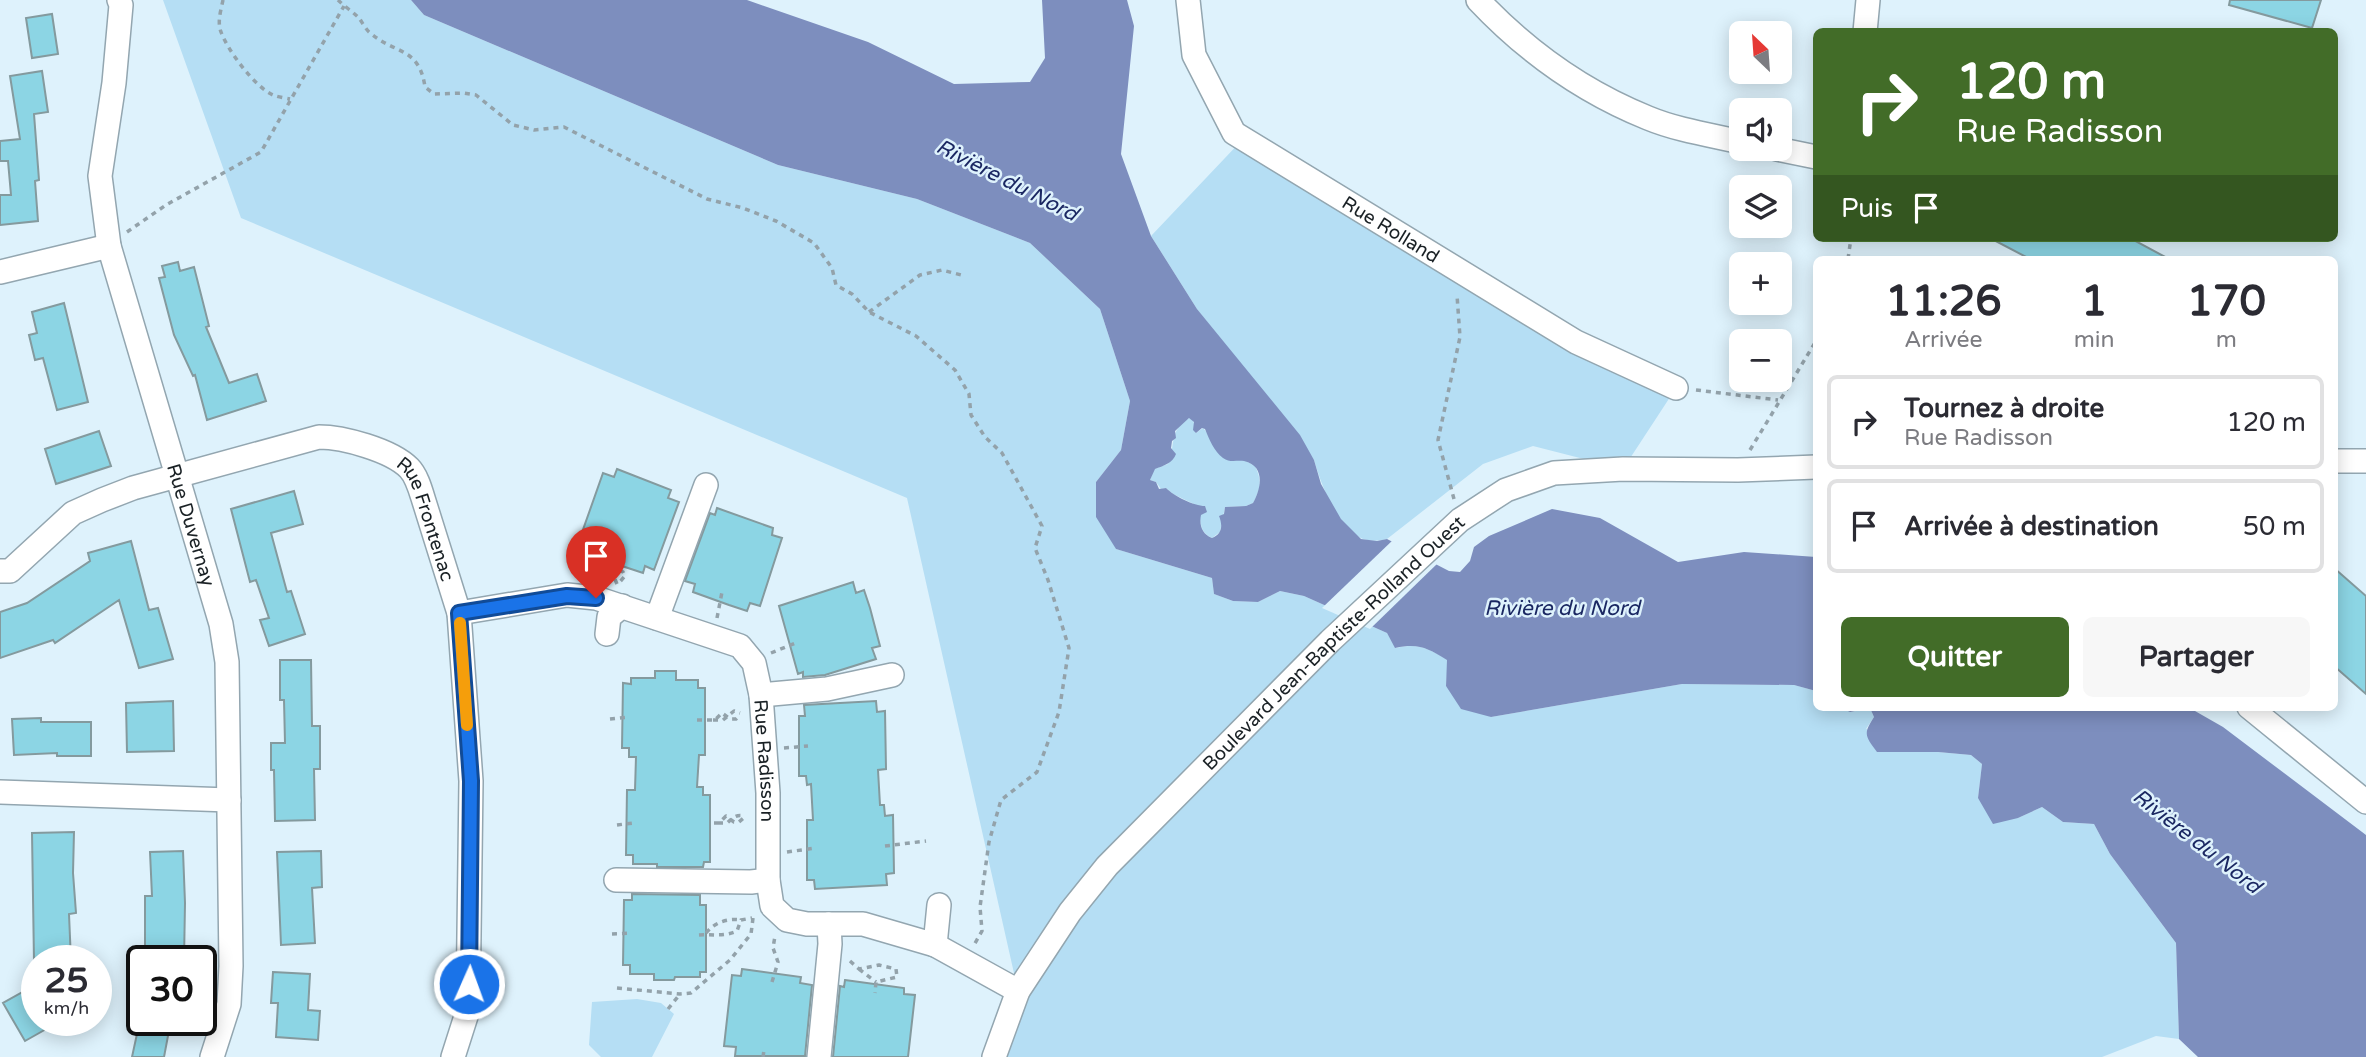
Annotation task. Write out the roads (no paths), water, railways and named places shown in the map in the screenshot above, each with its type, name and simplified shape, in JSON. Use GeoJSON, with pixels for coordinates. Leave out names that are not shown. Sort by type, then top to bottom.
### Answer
{"type":"FeatureCollection","features":[{"type":"Feature","properties":{"kind":"street","name":"Rue Duvernay"},"geometry":{"type":"LineString","coordinates":[[120,0],[114,83],[100,176],[109,246],[221,624],[227,662],[229,1004],[212,1057]]}},
{"type":"Feature","properties":{"kind":"street","name":"Rue Rolland"},"geometry":{"type":"LineString","coordinates":[[1188,0],[1195,55],[1234,133],[1576,342],[1676,388]]}},
{"type":"Feature","properties":{"kind":"street"},"geometry":{"type":"LineString","coordinates":[[1478,0],[1538,57],[1593,92],[1649,119],[1729,139]]}},
{"type":"Feature","properties":{"kind":"street"},"geometry":{"type":"LineString","coordinates":[[1865,28],[1868,0]]}},
{"type":"Feature","properties":{"kind":"street"},"geometry":{"type":"LineString","coordinates":[[1792,152],[1813,156]]}},
{"type":"Feature","properties":{"kind":"street"},"geometry":{"type":"LineString","coordinates":[[0,272],[109,246]]}},
{"type":"Feature","properties":{"kind":"street","name":"Rue Frontenac"},"geometry":{"type":"LineString","coordinates":[[0,571],[10,571],[74,513],[133,488],[319,437],[335,437],[391,456],[409,468],[417,480],[459,613],[471,781],[470,959],[468,1010],[453,1057]]}},
{"type":"Feature","properties":{"kind":"street"},"geometry":{"type":"LineString","coordinates":[[2338,461],[2366,461]]}},
{"type":"Feature","properties":{"kind":"street","name":"Boulevard Jean-Baptiste-Rolland Ouest"},"geometry":{"type":"LineString","coordinates":[[994,1057],[1018,991],[1070,912],[1107,866],[1330,641],[1460,520],[1506,490],[1555,473],[1623,469],[1738,470],[1813,467]]}},
{"type":"Feature","properties":{"kind":"street"},"geometry":{"type":"LineString","coordinates":[[459,613],[567,596],[617,597],[657,618],[706,485]]}},
{"type":"Feature","properties":{"kind":"street"},"geometry":{"type":"LineString","coordinates":[[607,634],[609,617],[617,597]]}},
{"type":"Feature","properties":{"kind":"street","name":"Rue Radisson"},"geometry":{"type":"LineString","coordinates":[[657,618],[740,646],[754,663],[750,707],[768,793],[770,915],[830,934]]}},
{"type":"Feature","properties":{"kind":"street"},"geometry":{"type":"LineString","coordinates":[[750,707],[892,675]]}},
{"type":"Feature","properties":{"kind":"street"},"geometry":{"type":"LineString","coordinates":[[2254,711],[2366,802]]}},
{"type":"Feature","properties":{"kind":"street"},"geometry":{"type":"LineString","coordinates":[[0,792],[229,800]]}},
{"type":"Feature","properties":{"kind":"street"},"geometry":{"type":"LineString","coordinates":[[617,880],[751,883],[768,880]]}},
{"type":"Feature","properties":{"kind":"street"},"geometry":{"type":"LineString","coordinates":[[935,945],[939,905]]}},
{"type":"Feature","properties":{"kind":"street"},"geometry":{"type":"LineString","coordinates":[[819,1057],[830,934],[863,924],[935,945],[1018,991]]}},
{"type":"Feature","properties":{"kind":"water","name":"Rivière du Nord"},"geometry":{"type":"Polygon","coordinates":[[[411,0],[747,0],[868,42],[954,84],[1030,82],[1045,58],[1042,0],[1127,0],[1134,26],[1121,154],[1151,236],[1197,309],[1300,435],[1314,460],[1321,484],[1341,519],[1361,539],[1387,539],[1449,571],[1460,572],[1470,561],[1474,547],[1489,536],[1552,509],[1600,518],[1678,562],[1744,552],[1813,557],[1813,690],[1794,685],[1682,684],[1491,717],[1461,709],[1446,686],[1447,660],[1428,650],[1417,646],[1395,648],[1387,633],[1304,596],[1280,591],[1258,602],[1233,601],[1214,594],[1212,578],[1116,549],[1096,517],[1096,482],[1121,450],[1130,401],[1100,309],[1030,243],[917,199],[778,165],[424,15],[411,0]],[[1189,418],[1175,431],[1176,438],[1172,441],[1171,448],[1176,454],[1175,457],[1155,469],[1150,480],[1156,482],[1159,489],[1166,488],[1184,500],[1205,506],[1207,512],[1201,515],[1201,526],[1212,538],[1220,532],[1219,516],[1224,514],[1225,507],[1253,503],[1258,491],[1259,473],[1244,461],[1223,458],[1214,448],[1205,429],[1202,428],[1196,433],[1193,430],[1194,422],[1189,418]]]}},
{"type":"Feature","properties":{"kind":"water","name":"Rivière du Nord"},"geometry":{"type":"Polygon","coordinates":[[[1871,711],[2195,711],[2223,727],[2366,835],[2366,1057],[2198,1057],[2179,1039],[2176,943],[2110,854],[2094,824],[2063,822],[2042,807],[2018,818],[1993,824],[1978,798],[1982,764],[1971,755],[1877,752],[1867,735],[1874,717],[1871,711]]]}}]}
